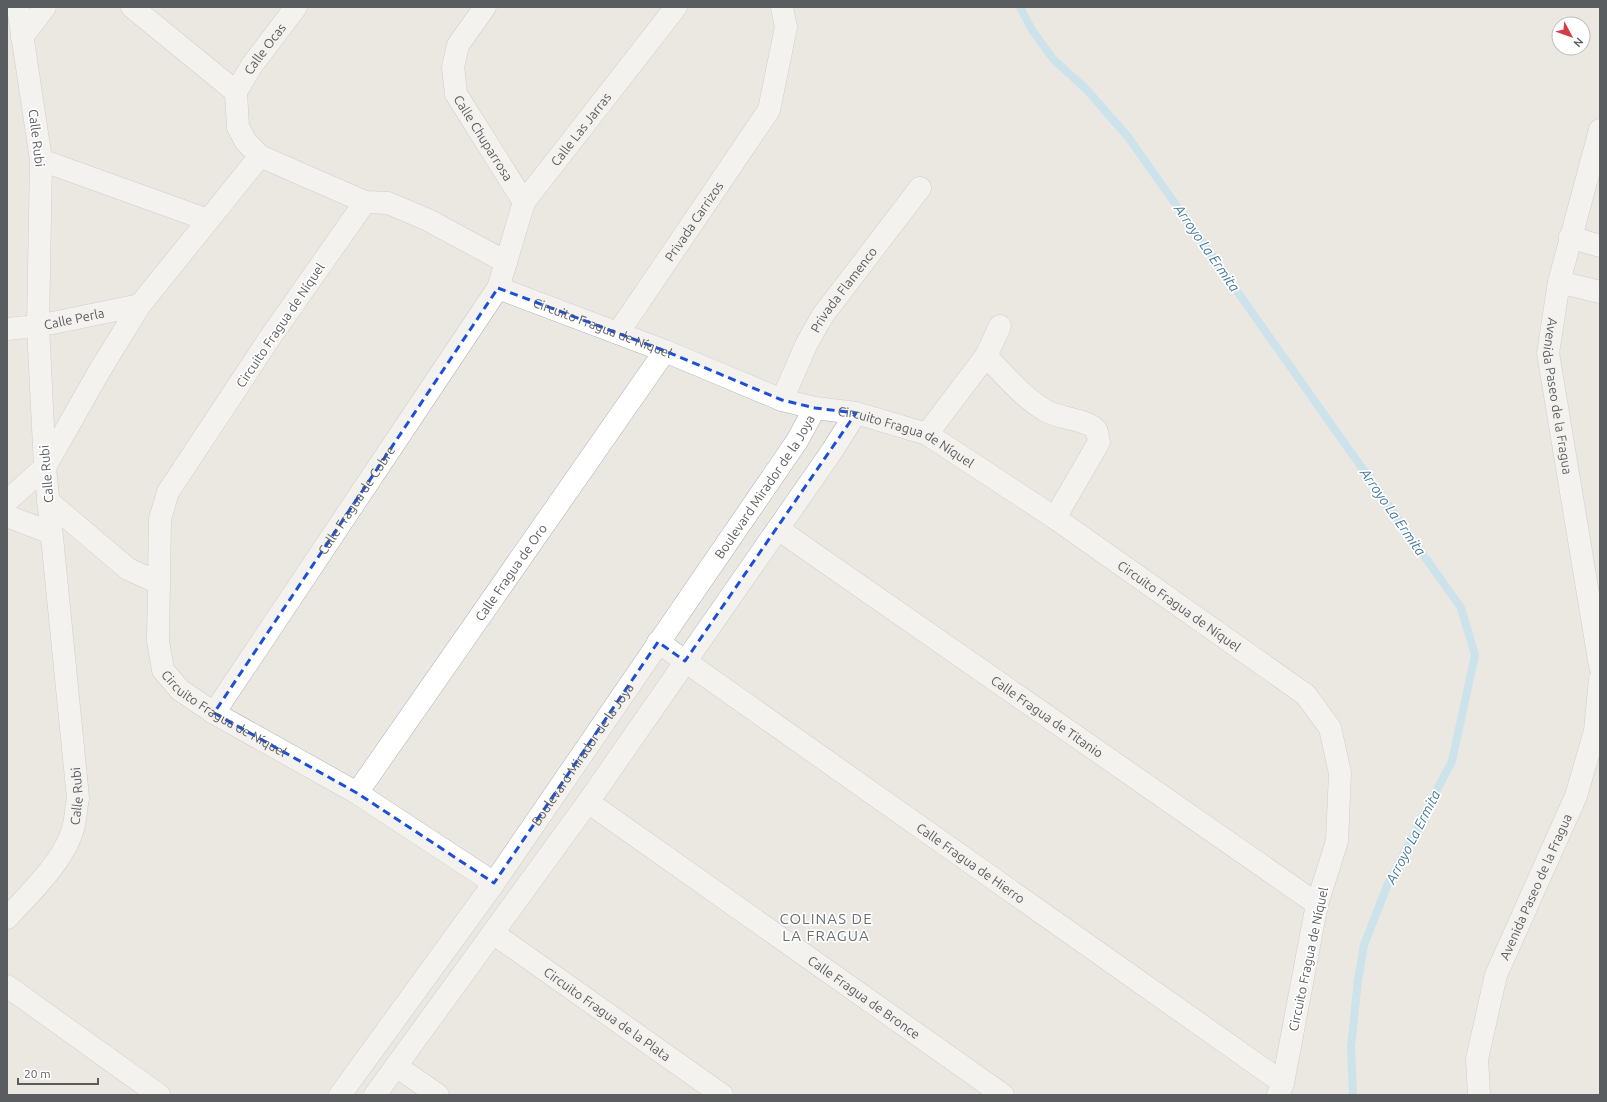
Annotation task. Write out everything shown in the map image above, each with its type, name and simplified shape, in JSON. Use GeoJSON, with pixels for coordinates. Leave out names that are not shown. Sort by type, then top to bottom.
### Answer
{"type":"FeatureCollection","features":[{"type":"Feature","properties":{"kind":"street","name":"Calle Rubi"},"geometry":{"type":"LineString","coordinates":[[7,918],[42,879],[62,853],[74,827],[78,798],[45,467],[38,326],[41,160],[18,7]]}},
{"type":"Feature","properties":{"kind":"street"},"geometry":{"type":"LineString","coordinates":[[22,37],[45,7]]}},
{"type":"Feature","properties":{"kind":"street","name":"Calle Ocas"},"geometry":{"type":"LineString","coordinates":[[236,92],[252,65],[296,7]]}},
{"type":"Feature","properties":{"kind":"street","name":"Calle Chuparrosa"},"geometry":{"type":"LineString","coordinates":[[485,7],[458,45],[454,67],[456,94],[524,202]]}},
{"type":"Feature","properties":{"kind":"street","name":"Calle Las Jarras"},"geometry":{"type":"LineString","coordinates":[[506,262],[524,202],[676,7]]}},
{"type":"Feature","properties":{"kind":"street","name":"Privada Carrizos"},"geometry":{"type":"LineString","coordinates":[[618,333],[768,110],[786,27],[782,7]]}},
{"type":"Feature","properties":{"kind":"street"},"geometry":{"type":"LineString","coordinates":[[136,8],[236,92],[238,127],[246,142],[260,156],[365,202],[388,203],[422,217],[506,262],[498,288]]}},
{"type":"Feature","properties":{"kind":"street","name":"Avenida Paseo de la Fragua"},"geometry":{"type":"LineString","coordinates":[[1600,130],[1558,282],[1548,353],[1600,666]]}},
{"type":"Feature","properties":{"kind":"street"},"geometry":{"type":"LineString","coordinates":[[7,501],[45,467],[140,304],[260,156]]}},
{"type":"Feature","properties":{"kind":"street"},"geometry":{"type":"LineString","coordinates":[[41,160],[208,220]]}},
{"type":"Feature","properties":{"kind":"street","name":"Privada Flamenco"},"geometry":{"type":"LineString","coordinates":[[782,400],[807,343],[823,315],[920,188]]}},
{"type":"Feature","properties":{"kind":"street","name":"Circuito Fragua de Níquel"},"geometry":{"type":"LineString","coordinates":[[365,202],[269,339],[168,492],[160,519],[158,583],[158,642],[163,670],[180,690],[214,713],[358,793],[494,883]]}},
{"type":"Feature","properties":{"kind":"street"},"geometry":{"type":"LineString","coordinates":[[1570,237],[1600,246]]}},
{"type":"Feature","properties":{"kind":"street"},"geometry":{"type":"LineString","coordinates":[[1558,282],[1600,292]]}},
{"type":"Feature","properties":{"kind":"street","name":"Circuito Fragua de Níquel"},"geometry":{"type":"LineString","coordinates":[[498,288],[665,351],[782,400],[815,408],[856,413],[927,434],[1055,518],[1306,695],[1330,728],[1340,773],[1337,841],[1318,904],[1280,1089]]}},
{"type":"Feature","properties":{"kind":"street","name":"Calle Fragua de Cobre"},"geometry":{"type":"LineString","coordinates":[[214,713],[498,288]]}},
{"type":"Feature","properties":{"kind":"street","name":"Calle Perla"},"geometry":{"type":"LineString","coordinates":[[7,329],[38,326],[140,304]]}},
{"type":"Feature","properties":{"kind":"street"},"geometry":{"type":"LineString","coordinates":[[927,434],[986,356],[1000,326]]}},
{"type":"Feature","properties":{"kind":"street","name":"Calle Fragua de Oro"},"geometry":{"type":"LineString","coordinates":[[358,793],[665,351]]}},
{"type":"Feature","properties":{"kind":"street"},"geometry":{"type":"LineString","coordinates":[[986,356],[1038,405],[1048,412],[1065,419],[1090,425],[1096,430],[1098,442],[1055,518]]}},
{"type":"Feature","properties":{"kind":"street","name":"Boulevard Mirador de la Joya"},"geometry":{"type":"LineString","coordinates":[[340,1095],[494,883],[797,441],[815,408]]}},
{"type":"Feature","properties":{"kind":"street"},"geometry":{"type":"LineString","coordinates":[[375,1095],[588,802],[832,451],[856,413]]}},
{"type":"Feature","properties":{"kind":"street"},"geometry":{"type":"LineString","coordinates":[[48,501],[128,569],[158,583]]}},
{"type":"Feature","properties":{"kind":"street"},"geometry":{"type":"LineString","coordinates":[[7,516],[51,533]]}},
{"type":"Feature","properties":{"kind":"street","name":"Calle Fragua de Titanio"},"geometry":{"type":"LineString","coordinates":[[778,529],[1318,904]]}},
{"type":"Feature","properties":{"kind":"street","name":"Calle Fragua de Hierro"},"geometry":{"type":"LineString","coordinates":[[658,642],[1280,1089]]}},
{"type":"Feature","properties":{"kind":"street","name":"Avenida Paseo de la Fragua"},"geometry":{"type":"LineString","coordinates":[[1479,1095],[1477,1059],[1496,975],[1576,796],[1595,731],[1600,679]]}},
{"type":"Feature","properties":{"kind":"street","name":"Calle Fragua de Bronce"},"geometry":{"type":"LineString","coordinates":[[588,802],[1004,1095]]}},
{"type":"Feature","properties":{"kind":"street","name":"Circuito Fragua de la Plata"},"geometry":{"type":"LineString","coordinates":[[493,933],[722,1095]]}},
{"type":"Feature","properties":{"kind":"street"},"geometry":{"type":"LineString","coordinates":[[7,986],[158,1095]]}},
{"type":"Feature","properties":{"kind":"street"},"geometry":{"type":"LineString","coordinates":[[396,1066],[438,1095]]}},
{"type":"Feature","properties":{"kind":"highlighted area"},"geometry":{"type":"Polygon","coordinates":[[[498,288],[665,351],[782,400],[815,408],[856,413],[685,661],[658,642],[494,883],[357,793],[214,713],[498,288]]]}},
{"type":"Feature","properties":{"kind":"waterway","name":"Arroyo La Ermita"},"geometry":{"type":"LineString","coordinates":[[1020,7],[1032,30],[1053,59],[1086,89],[1128,137],[1461,608],[1475,655],[1452,761],[1387,886],[1364,945],[1358,980],[1351,1047],[1353,1095]]}},
{"type":"Feature","properties":{"kind":"district","name":"COLINAS DE LA FRAGUA"},"geometry":{"type":"Point","coordinates":[826,926]}}]}
